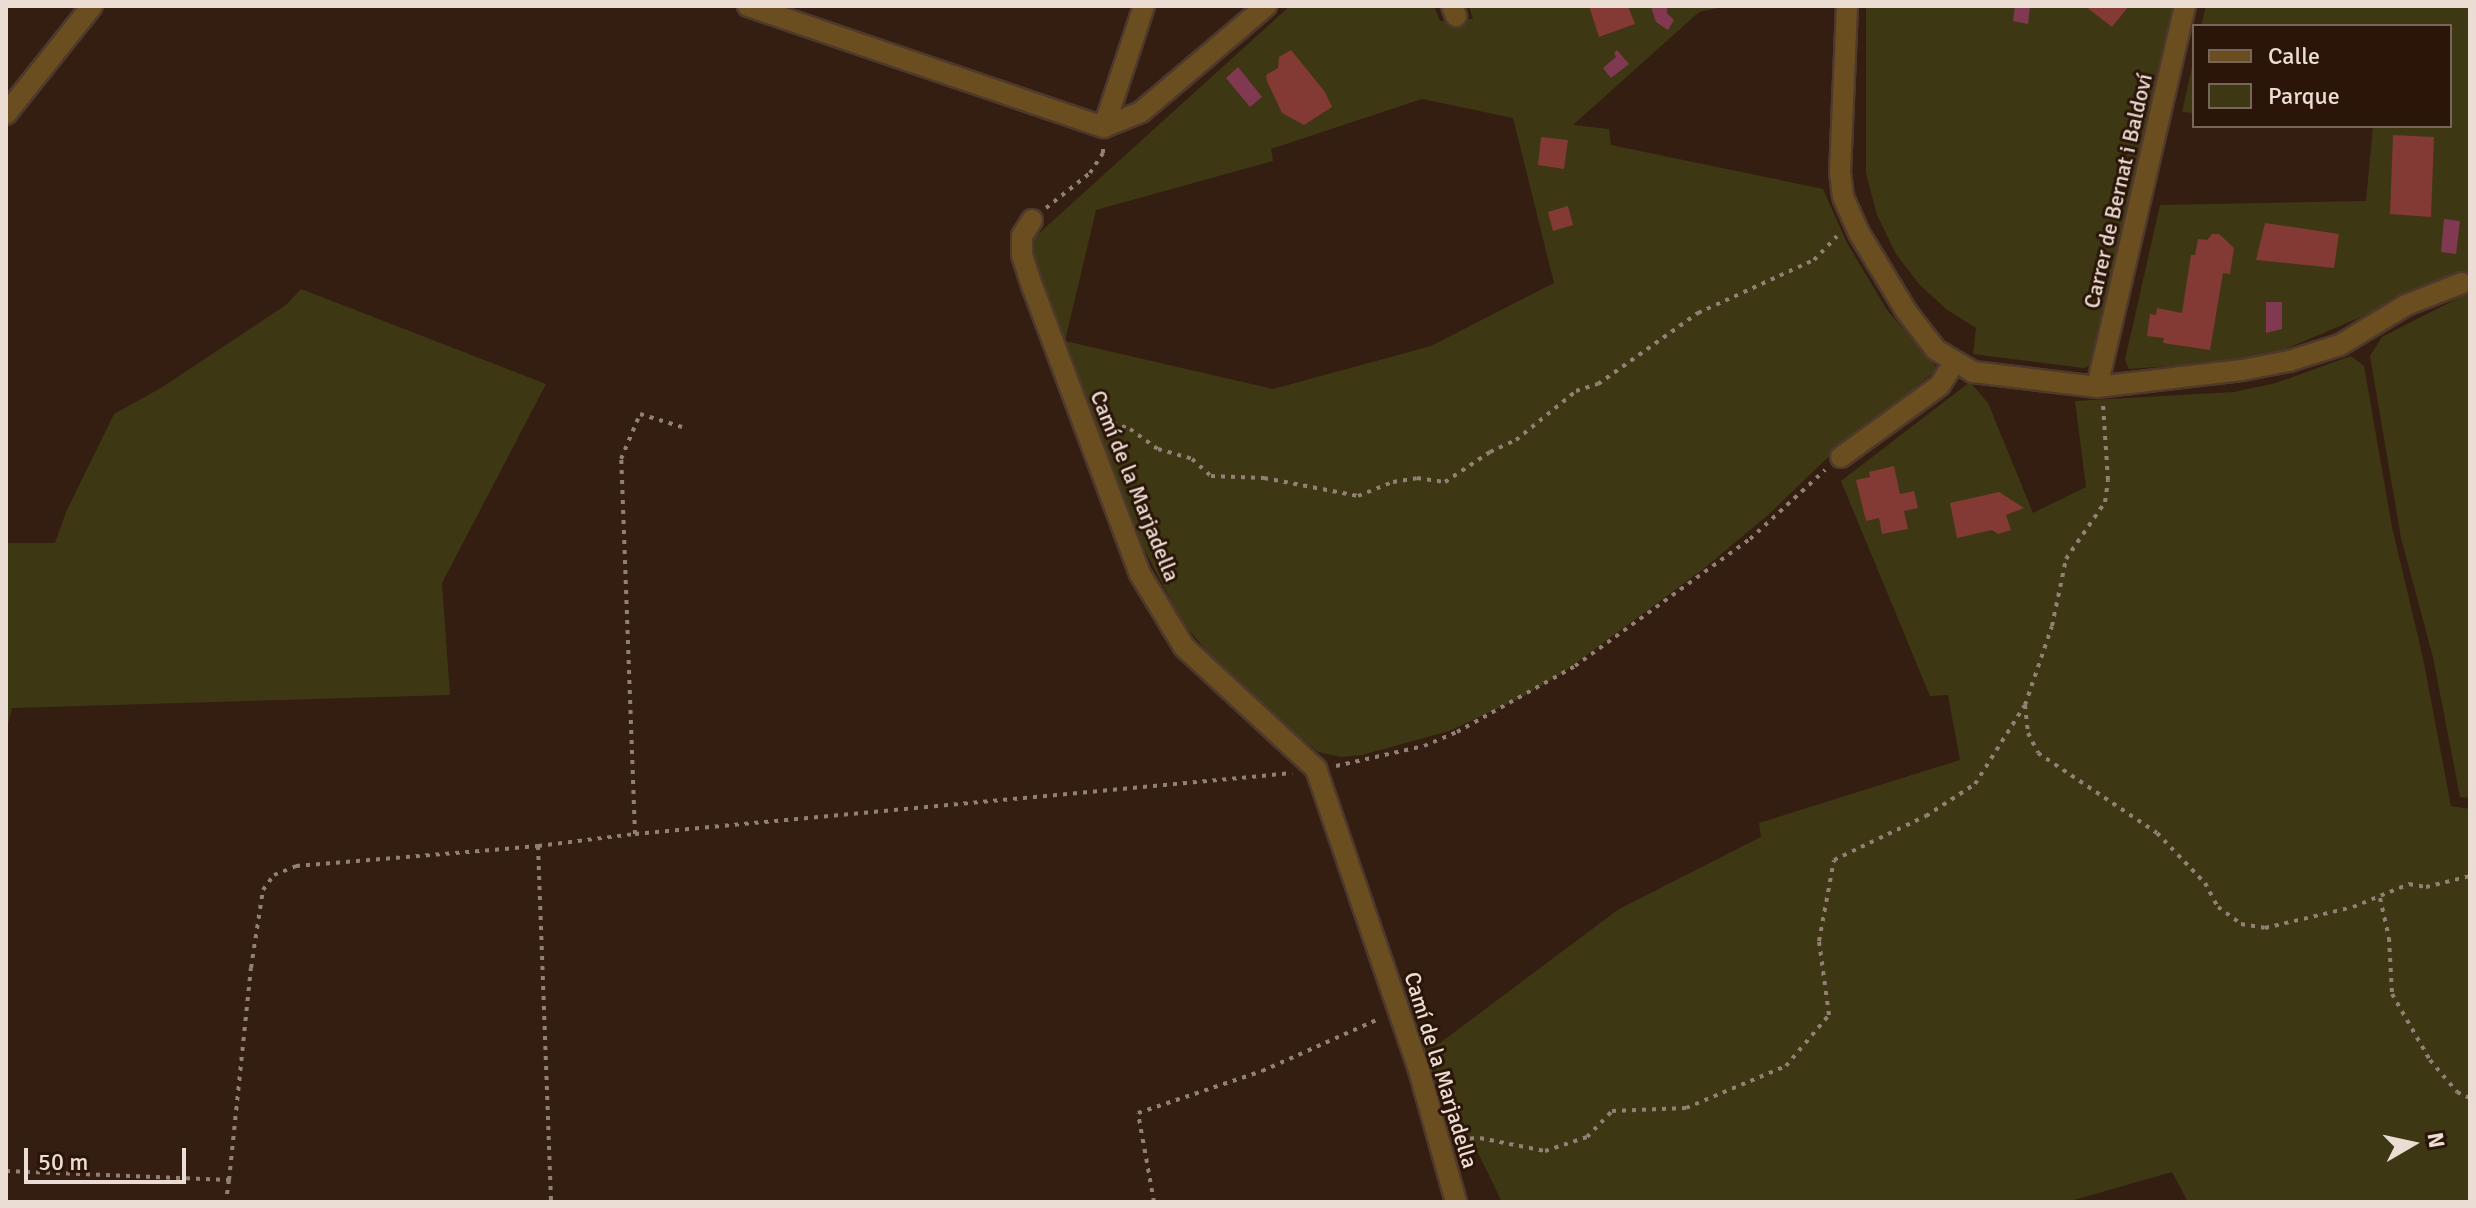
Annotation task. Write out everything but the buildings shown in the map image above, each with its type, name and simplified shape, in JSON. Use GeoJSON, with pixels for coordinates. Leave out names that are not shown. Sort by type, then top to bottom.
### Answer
{"type":"FeatureCollection","features":[{"type":"Feature","properties":{"kind":"street"},"geometry":{"type":"LineString","coordinates":[[6,114],[92,6]]}},
{"type":"Feature","properties":{"kind":"street"},"geometry":{"type":"LineString","coordinates":[[748,6],[1113,125],[1150,106],[1266,6]]}},
{"type":"Feature","properties":{"kind":"street"},"geometry":{"type":"LineString","coordinates":[[1113,125],[1144,6]]}},
{"type":"Feature","properties":{"kind":"street"},"geometry":{"type":"LineString","coordinates":[[1847,6],[1840,172],[1843,197],[1851,219],[1906,311],[1936,350],[1973,372],[2097,387],[2199,377],[2289,361],[2340,345],[2406,305],[2462,283]]}},
{"type":"Feature","properties":{"kind":"street","name":"Carrer de Bernat i Baldoví"},"geometry":{"type":"LineString","coordinates":[[2097,387],[2185,6]]}},
{"type":"Feature","properties":{"kind":"street","name":"Camí de la Marjadella"},"geometry":{"type":"LineString","coordinates":[[1032,220],[1022,236],[1022,255],[1057,359],[1140,574],[1184,647],[1316,769],[1399,1010],[1456,1202]]}},
{"type":"Feature","properties":{"kind":"street"},"geometry":{"type":"LineString","coordinates":[[1841,457],[1940,385],[1954,363]]}},
{"type":"Feature","properties":{"kind":"path"},"geometry":{"type":"LineString","coordinates":[[1032,220],[1090,173],[1103,153],[1113,125]]}},
{"type":"Feature","properties":{"kind":"path"},"geometry":{"type":"LineString","coordinates":[[1082,418],[1109,420],[1130,429],[1158,449],[1192,459],[1211,476],[1264,478],[1358,496],[1393,482],[1417,478],[1445,482],[1490,452],[1516,440],[1563,400],[1598,384],[1698,313],[1814,260],[1851,219]]}},
{"type":"Feature","properties":{"kind":"path"},"geometry":{"type":"LineString","coordinates":[[1438,1141],[1480,1138],[1545,1151],[1587,1137],[1612,1111],[1686,1108],[1786,1066],[1829,1015],[1819,941],[1834,860],[1926,816],[1975,784],[2025,705],[2052,626],[2066,559],[2105,502],[2108,480],[2104,448],[2106,413],[2097,387]]}},
{"type":"Feature","properties":{"kind":"path"},"geometry":{"type":"LineString","coordinates":[[635,834],[621,459],[640,414],[682,427]]}},
{"type":"Feature","properties":{"kind":"path"},"geometry":{"type":"LineString","coordinates":[[226,1202],[255,937],[263,890],[274,875],[296,866],[538,846],[1316,769],[1424,746],[1457,732],[1575,666],[1750,539],[1841,457]]}},
{"type":"Feature","properties":{"kind":"path"},"geometry":{"type":"LineString","coordinates":[[2025,705],[2028,733],[2038,753],[2157,833],[2205,883],[2218,907],[2241,924],[2265,928],[2380,898],[2409,884],[2426,887],[2470,876]]}},
{"type":"Feature","properties":{"kind":"path"},"geometry":{"type":"LineString","coordinates":[[538,846],[551,1202]]}},
{"type":"Feature","properties":{"kind":"path"},"geometry":{"type":"LineString","coordinates":[[2380,898],[2389,938],[2392,994],[2430,1060],[2457,1092],[2470,1098]]}},
{"type":"Feature","properties":{"kind":"path"},"geometry":{"type":"LineString","coordinates":[[1154,1202],[1138,1113],[1262,1071],[1399,1010]]}},
{"type":"Feature","properties":{"kind":"path"},"geometry":{"type":"LineString","coordinates":[[6,1171],[229,1180]]}},
{"type":"Feature","properties":{"kind":"green space"},"geometry":{"type":"Polygon","coordinates":[[[1290,6],[1434,6],[1440,21],[1473,19],[1469,6],[1728,6],[1699,12],[1573,125],[1609,129],[1611,145],[1823,189],[1847,243],[1887,310],[1938,369],[1824,461],[1768,515],[1702,570],[1561,674],[1522,697],[1449,731],[1362,755],[1341,757],[1318,752],[1232,680],[1182,622],[1126,514],[1065,341],[1039,285],[1032,247],[1036,236],[1290,6]],[[1422,99],[1271,149],[1273,161],[1096,210],[1065,341],[1273,389],[1431,346],[1554,283],[1513,118],[1422,99]]]}},
{"type":"Feature","properties":{"kind":"green space"},"geometry":{"type":"Polygon","coordinates":[[[1866,6],[2173,6],[2091,365],[2084,368],[1973,354],[1976,328],[1946,309],[1919,284],[1896,254],[1877,215],[1866,173],[1866,6]]]}},
{"type":"Feature","properties":{"kind":"green space"},"geometry":{"type":"Polygon","coordinates":[[[2206,6],[2470,6],[2470,271],[2276,353],[2225,362],[2129,369],[2125,360],[2160,205],[2366,201],[2373,128],[2452,128],[2452,24],[2202,24],[2206,6]]]}},
{"type":"Feature","properties":{"kind":"green space"},"geometry":{"type":"Polygon","coordinates":[[[2192,67],[2192,113],[2182,112],[2192,67]]]}},
{"type":"Feature","properties":{"kind":"green space"},"geometry":{"type":"Polygon","coordinates":[[[301,289],[546,384],[442,583],[450,695],[12,708],[6,733],[6,543],[55,543],[66,512],[114,414],[161,388],[286,305],[301,289]]]}},
{"type":"Feature","properties":{"kind":"green space"},"geometry":{"type":"Polygon","coordinates":[[[2470,292],[2470,798],[2460,797],[2433,657],[2401,538],[2370,356],[2382,337],[2470,292]]]}},
{"type":"Feature","properties":{"kind":"green space"},"geometry":{"type":"Polygon","coordinates":[[[2351,356],[2364,366],[2392,527],[2423,658],[2451,806],[2470,809],[2470,1202],[2188,1202],[2172,1172],[2067,1202],[1502,1202],[1479,1155],[1441,1099],[1426,1048],[1440,1043],[1619,909],[1761,837],[1759,823],[1960,760],[1948,695],[1930,696],[1841,481],[1970,382],[1988,403],[2033,513],[2086,487],[2075,401],[2234,392],[2276,383],[2351,356]]]}},
{"type":"Feature","properties":{"kind":"shaded area"},"geometry":{"type":"Polygon","coordinates":[[[1667,6],[1667,13],[1674,20],[1668,30],[1656,22],[1651,7],[1667,6]]]}},
{"type":"Feature","properties":{"kind":"shaded area"},"geometry":{"type":"Polygon","coordinates":[[[2015,6],[2030,6],[2028,24],[2013,21],[2015,6]]]}},
{"type":"Feature","properties":{"kind":"shaded area"},"geometry":{"type":"Polygon","coordinates":[[[1617,50],[1629,64],[1611,78],[1603,68],[1616,57],[1614,53],[1617,50]]]}},
{"type":"Feature","properties":{"kind":"shaded area"},"geometry":{"type":"Polygon","coordinates":[[[1238,67],[1262,97],[1250,107],[1226,78],[1238,67]]]}},
{"type":"Feature","properties":{"kind":"shaded area"},"geometry":{"type":"Polygon","coordinates":[[[2444,219],[2460,221],[2456,254],[2441,252],[2444,219]]]}},
{"type":"Feature","properties":{"kind":"shaded area"},"geometry":{"type":"Polygon","coordinates":[[[2266,302],[2282,302],[2282,329],[2266,333],[2266,302]]]}}]}
